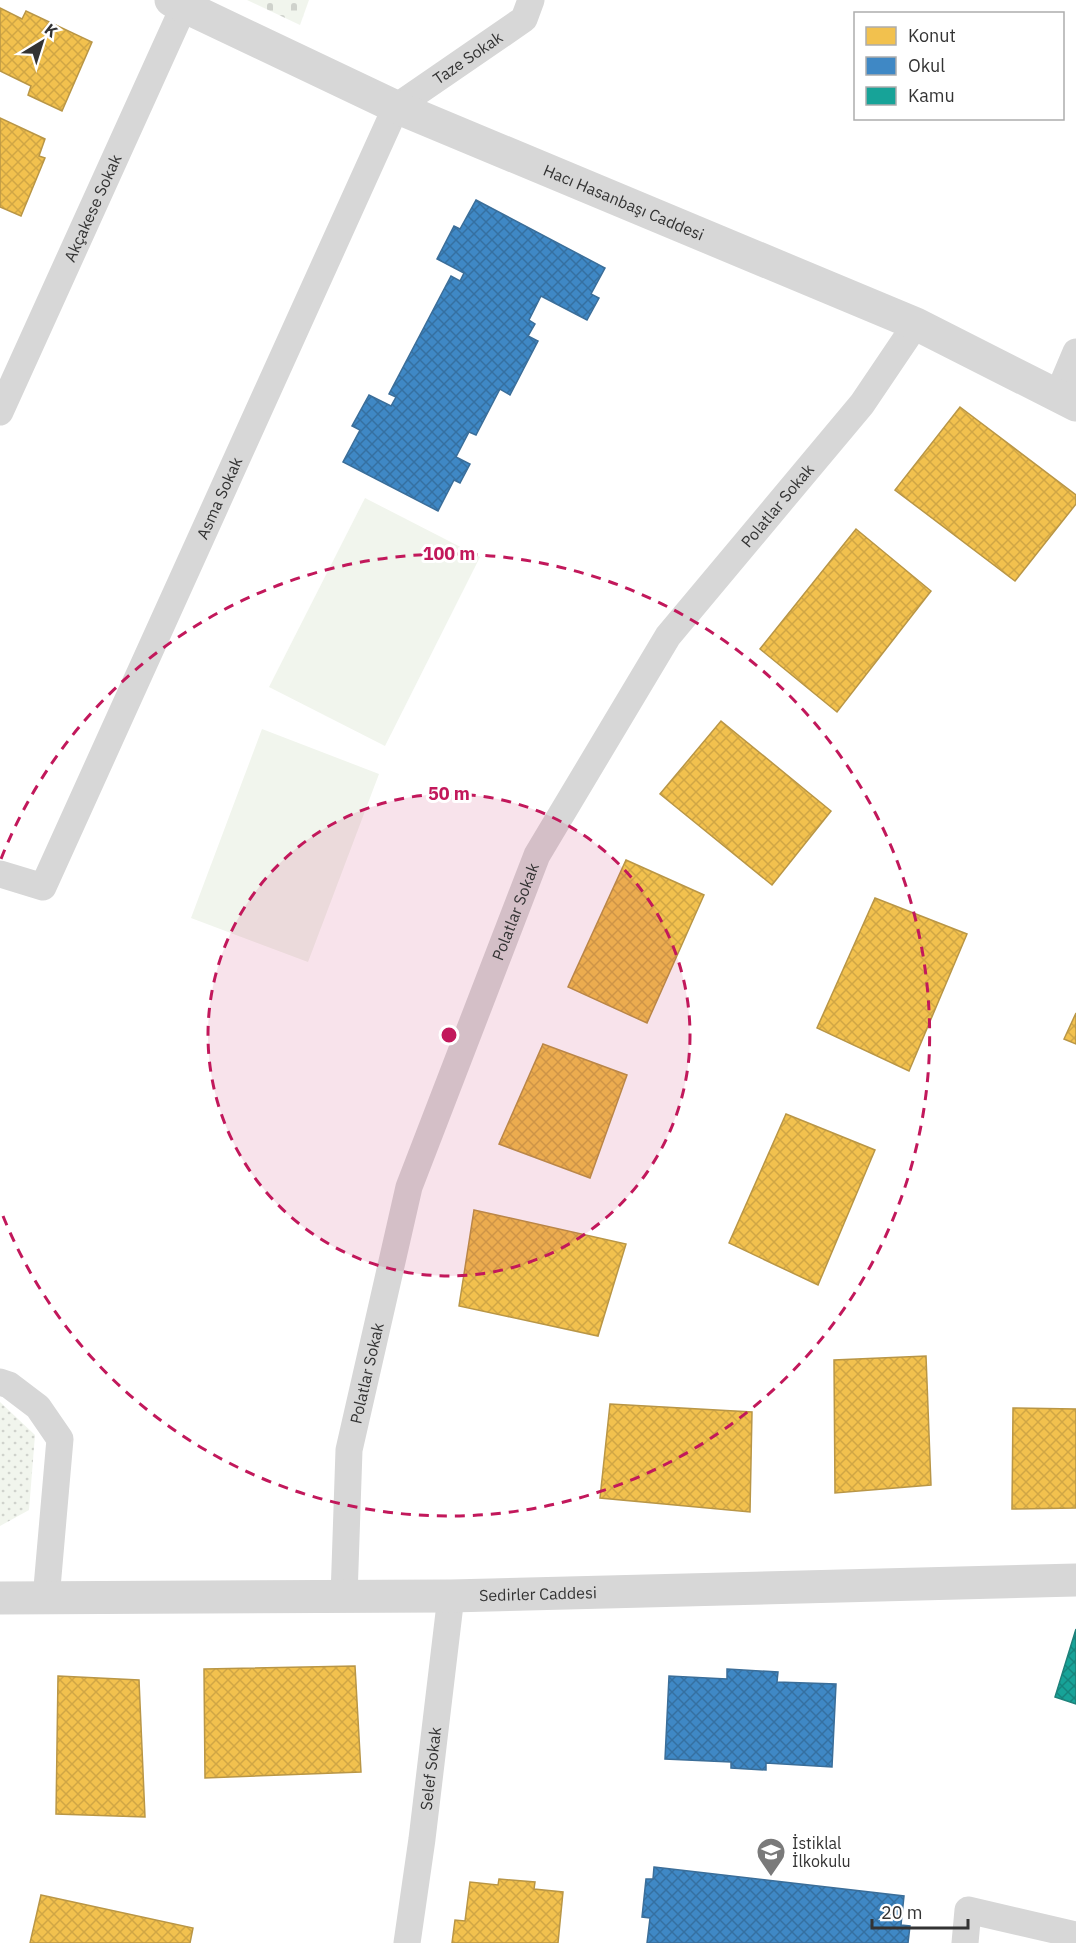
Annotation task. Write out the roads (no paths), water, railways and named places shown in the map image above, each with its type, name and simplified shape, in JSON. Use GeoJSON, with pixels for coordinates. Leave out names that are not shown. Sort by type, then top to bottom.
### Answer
{"type":"FeatureCollection","features":[{"type":"Feature","properties":{"kind":"street","name":"Taze Sokak"},"geometry":{"type":"LineString","coordinates":[[396,107],[524,19],[531,0]]}},
{"type":"Feature","properties":{"kind":"street","name":"Hacı Hasanbaşı Caddesi"},"geometry":{"type":"LineString","coordinates":[[178,3],[396,107],[916,324],[1067,401]]}},
{"type":"Feature","properties":{"kind":"street","name":"Akçakese Sokak"},"geometry":{"type":"LineString","coordinates":[[0,411],[178,3]]}},
{"type":"Feature","properties":{"kind":"street","name":"Asma Sokak"},"geometry":{"type":"LineString","coordinates":[[0,874],[43,886],[396,107]]}},
{"type":"Feature","properties":{"kind":"street","name":"Polatlar Sokak"},"geometry":{"type":"LineString","coordinates":[[344,1598],[349,1450],[409,1187],[537,855],[668,636],[862,404],[916,324]]}},
{"type":"Feature","properties":{"kind":"street"},"geometry":{"type":"LineString","coordinates":[[1067,401],[1076,352]]}},
{"type":"Feature","properties":{"kind":"street"},"geometry":{"type":"LineString","coordinates":[[0,1383],[9,1385],[38,1407],[60,1439],[46,1599]]}},
{"type":"Feature","properties":{"kind":"street","name":"Sedirler Caddesi"},"geometry":{"type":"LineString","coordinates":[[0,1598],[344,1598],[1076,1580]]}},
{"type":"Feature","properties":{"kind":"street","name":"Selef Sokak"},"geometry":{"type":"LineString","coordinates":[[407,1943],[451,1596]]}},
{"type":"Feature","properties":{"kind":"street"},"geometry":{"type":"LineString","coordinates":[[965,1943],[968,1910],[1076,1935]]}},
{"type":"Feature","properties":{"kind":"place","name":"İstiklal İlkokulu"},"geometry":{"type":"Point","coordinates":[771,1878]}}]}
